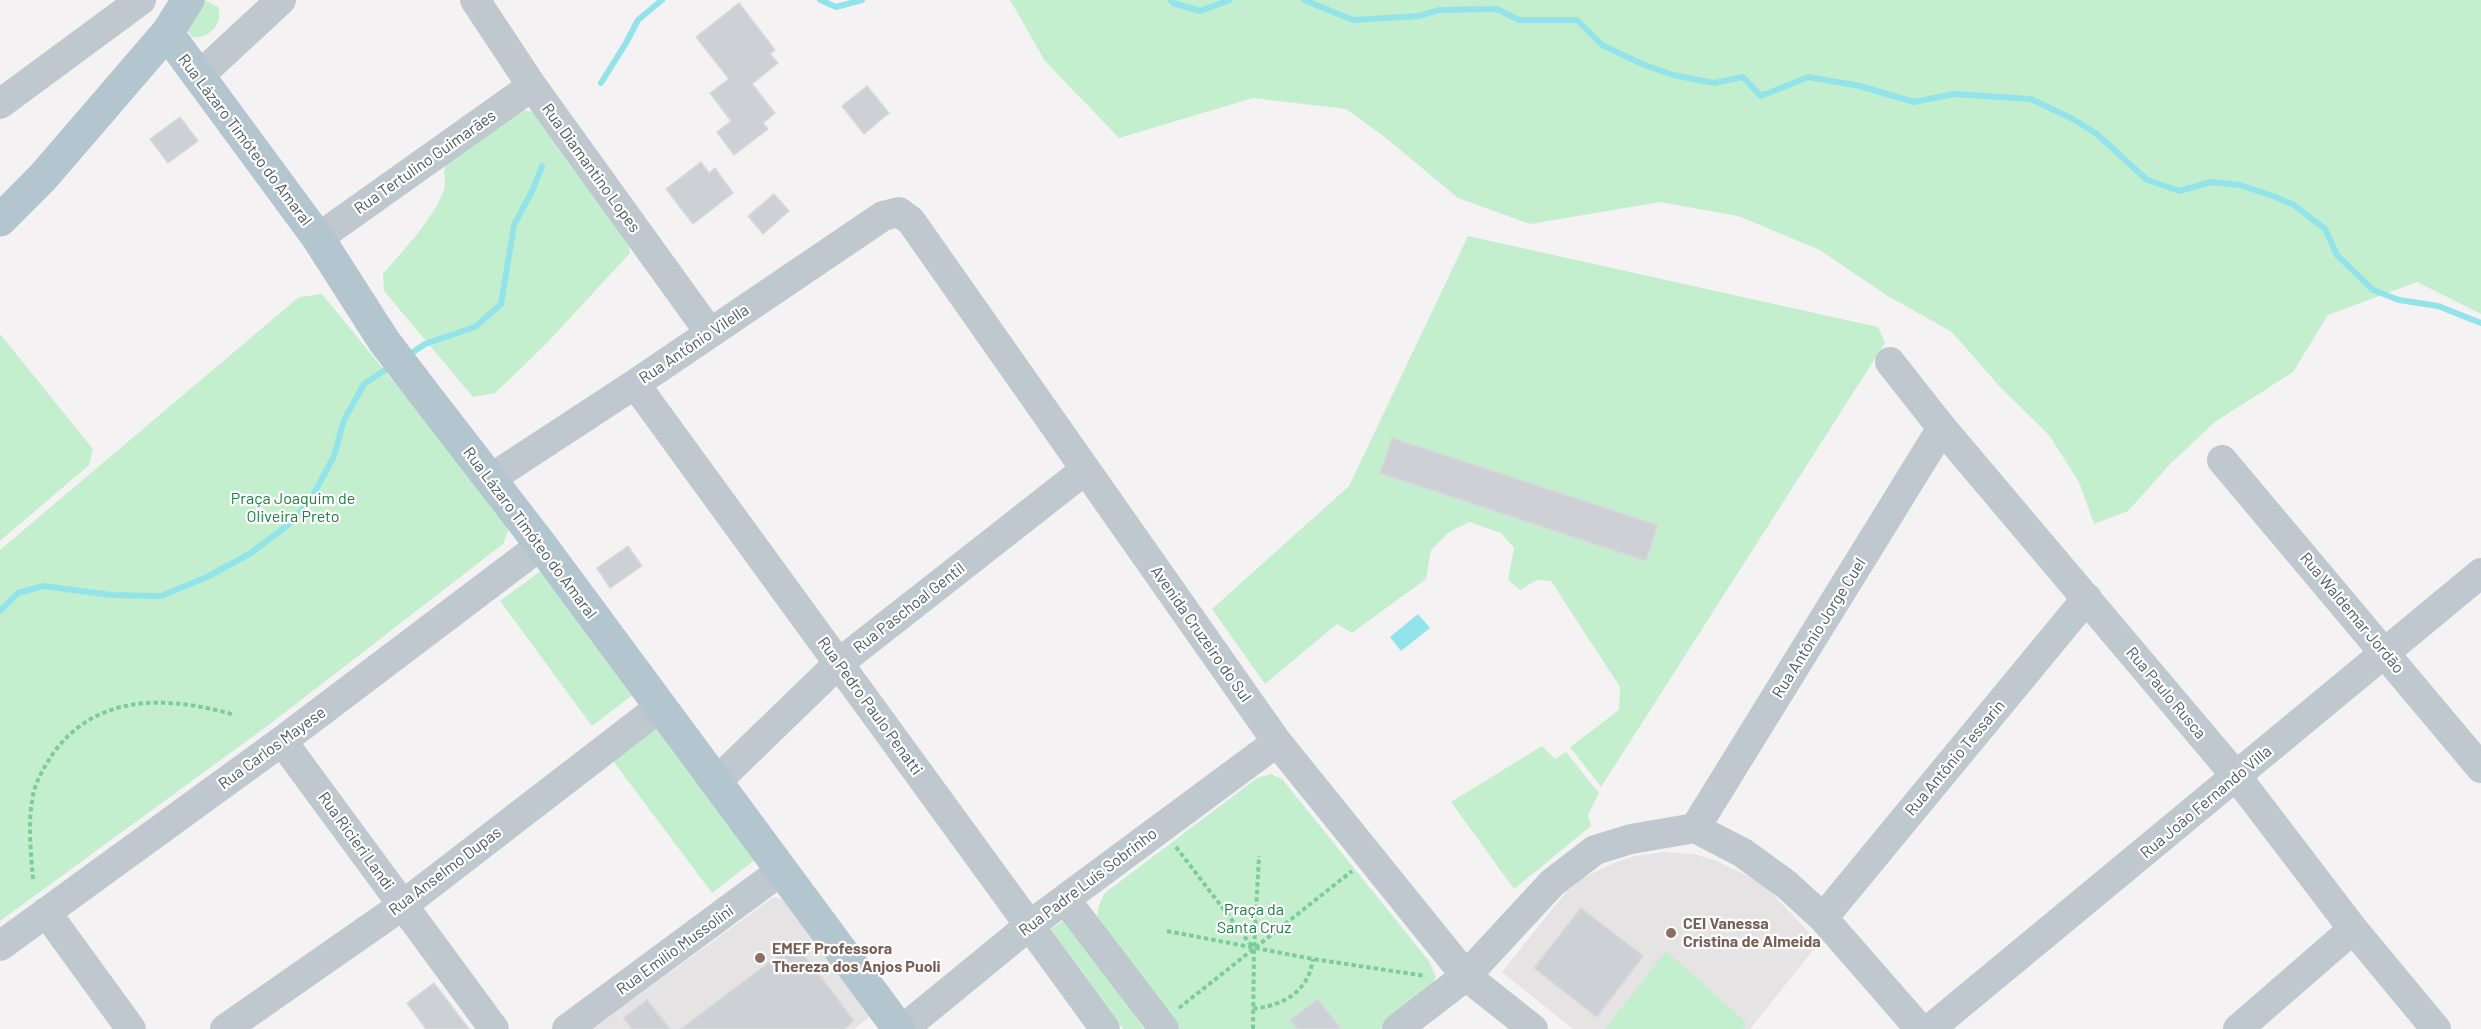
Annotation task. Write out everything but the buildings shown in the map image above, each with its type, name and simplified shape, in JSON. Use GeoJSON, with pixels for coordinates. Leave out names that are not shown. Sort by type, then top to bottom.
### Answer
{"type":"FeatureCollection","features":[{"type":"Feature","properties":{"kind":"main road"},"geometry":{"type":"LineString","coordinates":[[0,220],[43,177],[167,33],[188,0]]}},
{"type":"Feature","properties":{"kind":"main road","name":"Rua Lázaro Timóteo do Amaral"},"geometry":{"type":"LineString","coordinates":[[167,33],[318,238],[384,340],[541,545],[901,1029]]}},
{"type":"Feature","properties":{"kind":"street"},"geometry":{"type":"LineString","coordinates":[[0,104],[143,0],[167,33]]}},
{"type":"Feature","properties":{"kind":"street","name":"Rua Diamantino Lopes"},"geometry":{"type":"LineString","coordinates":[[475,0],[532,86],[710,333]]}},
{"type":"Feature","properties":{"kind":"street"},"geometry":{"type":"LineString","coordinates":[[198,77],[271,3]]}},
{"type":"Feature","properties":{"kind":"street","name":"Rua Tertulino Guimarães"},"geometry":{"type":"LineString","coordinates":[[318,238],[532,86]]}},
{"type":"Feature","properties":{"kind":"street","name":"Rua Antônio Vilella"},"geometry":{"type":"LineString","coordinates":[[490,479],[883,216],[899,212]]}},
{"type":"Feature","properties":{"kind":"street","name":"Avenida Cruzeiro do Sul"},"geometry":{"type":"LineString","coordinates":[[899,212],[911,221],[1277,742],[1466,976],[1533,1029]]}},
{"type":"Feature","properties":{"kind":"street","name":"Rua Paulo Rusca"},"geometry":{"type":"LineString","coordinates":[[1890,362],[1942,428],[2237,777],[2353,929],[2436,1029]]}},
{"type":"Feature","properties":{"kind":"street","name":"Rua Pedro Paulo Penatti"},"geometry":{"type":"LineString","coordinates":[[635,384],[1105,1029]]}},
{"type":"Feature","properties":{"kind":"street","name":"Rua Antônio Jorge Cuel"},"geometry":{"type":"LineString","coordinates":[[1695,828],[1942,428]]}},
{"type":"Feature","properties":{"kind":"street","name":"Rua Waldemar Jordão"},"geometry":{"type":"LineString","coordinates":[[2222,460],[2481,768]]}},
{"type":"Feature","properties":{"kind":"street","name":"Rua Paschoal Gentil"},"geometry":{"type":"LineString","coordinates":[[716,782],[839,663],[1085,470]]}},
{"type":"Feature","properties":{"kind":"street","name":"Rua Carlos Mayese"},"geometry":{"type":"LineString","coordinates":[[0,946],[282,741],[541,545]]}},
{"type":"Feature","properties":{"kind":"street","name":"Rua João Fernando Villa"},"geometry":{"type":"LineString","coordinates":[[1930,1029],[2481,573]]}},
{"type":"Feature","properties":{"kind":"street","name":"Rua Antônio Tessarin"},"geometry":{"type":"LineString","coordinates":[[1823,918],[2087,598]]}},
{"type":"Feature","properties":{"kind":"street","name":"Rua Anselmo Dupas"},"geometry":{"type":"LineString","coordinates":[[225,1029],[403,905],[660,707]]}},
{"type":"Feature","properties":{"kind":"street","name":"Rua Ricieri Landi"},"geometry":{"type":"LineString","coordinates":[[282,741],[494,1029]]}},
{"type":"Feature","properties":{"kind":"street","name":"Rua Padre Luís Sobrinho"},"geometry":{"type":"LineString","coordinates":[[901,1029],[1030,925],[1277,742]]}},
{"type":"Feature","properties":{"kind":"street"},"geometry":{"type":"LineString","coordinates":[[1397,1029],[1466,976],[1552,883],[1595,850],[1631,839],[1695,828],[1743,853],[1787,885],[1823,918],[1920,1029]]}},
{"type":"Feature","properties":{"kind":"street","name":"Rua Emílio Mussolini"},"geometry":{"type":"LineString","coordinates":[[567,1029],[782,870]]}},
{"type":"Feature","properties":{"kind":"street"},"geometry":{"type":"LineString","coordinates":[[1065,899],[1170,1020]]}},
{"type":"Feature","properties":{"kind":"street"},"geometry":{"type":"LineString","coordinates":[[46,912],[131,1029]]}},
{"type":"Feature","properties":{"kind":"street"},"geometry":{"type":"LineString","coordinates":[[2238,1029],[2353,929]]}},
{"type":"Feature","properties":{"kind":"path"},"geometry":{"type":"LineString","coordinates":[[33,879],[30,824],[32,800],[41,772],[59,746],[88,719],[125,705],[165,703],[202,706],[235,715]]}},
{"type":"Feature","properties":{"kind":"path"},"geometry":{"type":"LineString","coordinates":[[1172,842],[1254,949]]}},
{"type":"Feature","properties":{"kind":"path"},"geometry":{"type":"LineString","coordinates":[[1253,1029],[1259,856]]}},
{"type":"Feature","properties":{"kind":"path"},"geometry":{"type":"LineString","coordinates":[[1170,1020],[1354,869]]}},
{"type":"Feature","properties":{"kind":"path"},"geometry":{"type":"LineString","coordinates":[[1167,931],[1254,949],[1436,977]]}},
{"type":"Feature","properties":{"kind":"path"},"geometry":{"type":"LineString","coordinates":[[1253,1008],[1274,1006],[1287,1000],[1307,979],[1312,970],[1313,959]]}},
{"type":"Feature","properties":{"kind":"shaded area","name":"CEI Vanessa Cristina de Almeida"},"geometry":{"type":"Polygon","coordinates":[[[1664,852],[1694,854],[1717,861],[1762,883],[1819,943],[1750,1029],[1573,1029],[1502,972],[1567,891],[1583,878],[1635,856],[1664,852]]]}},
{"type":"Feature","properties":{"kind":"shaded area","name":"EMEF Professora Thereza dos Anjos Puoli"},"geometry":{"type":"Polygon","coordinates":[[[774,897],[787,900],[871,1016],[854,1029],[592,1029],[774,897]]]}},
{"type":"Feature","properties":{"kind":"green space"},"geometry":{"type":"Polygon","coordinates":[[[205,0],[218,7],[219,19],[209,33],[192,37],[186,29],[200,2],[205,0]]]}},
{"type":"Feature","properties":{"kind":"green space"},"geometry":{"type":"Polygon","coordinates":[[[1010,0],[2481,0],[2481,314],[2417,282],[2328,315],[2293,372],[2215,422],[2170,464],[2128,511],[2094,524],[2079,482],[2049,435],[2000,387],[1952,332],[1886,295],[1820,250],[1738,216],[1660,202],[1530,224],[1458,198],[1386,138],[1346,109],[1253,98],[1119,138],[1045,61],[1010,0]]]}},
{"type":"Feature","properties":{"kind":"green space"},"geometry":{"type":"Polygon","coordinates":[[[520,110],[535,112],[628,242],[630,253],[546,344],[495,393],[473,397],[384,291],[383,274],[431,215],[443,193],[447,162],[520,110]]]}},
{"type":"Feature","properties":{"kind":"green space"},"geometry":{"type":"Polygon","coordinates":[[[1468,236],[1878,327],[1885,343],[1601,787],[1570,747],[1619,710],[1620,687],[1551,581],[1537,580],[1520,590],[1508,580],[1514,548],[1501,533],[1469,522],[1448,533],[1431,550],[1426,579],[1352,633],[1337,624],[1265,684],[1212,609],[1349,486],[1468,236]]]}},
{"type":"Feature","properties":{"kind":"green space","name":"Praça Joaquim de Oliveira Preto"},"geometry":{"type":"Polygon","coordinates":[[[322,294],[506,519],[508,531],[503,544],[270,724],[0,921],[0,550],[299,297],[322,294]]]}},
{"type":"Feature","properties":{"kind":"green space"},"geometry":{"type":"Polygon","coordinates":[[[0,334],[93,449],[89,465],[0,541],[0,334]]]}},
{"type":"Feature","properties":{"kind":"green space"},"geometry":{"type":"Polygon","coordinates":[[[542,570],[634,694],[592,726],[500,601],[542,570]]]}},
{"type":"Feature","properties":{"kind":"green space"},"geometry":{"type":"Polygon","coordinates":[[[657,728],[756,859],[712,893],[613,761],[657,728]]]}},
{"type":"Feature","properties":{"kind":"green space"},"geometry":{"type":"Polygon","coordinates":[[[1542,746],[1555,759],[1566,752],[1599,793],[1588,815],[1591,826],[1514,889],[1451,802],[1542,746]]]}},
{"type":"Feature","properties":{"kind":"green space","name":"Praça da Santa Cruz"},"geometry":{"type":"Polygon","coordinates":[[[1271,774],[1282,779],[1429,961],[1436,977],[1427,994],[1380,1029],[1179,1029],[1101,931],[1098,911],[1105,893],[1257,778],[1271,774]]]}},
{"type":"Feature","properties":{"kind":"green space"},"geometry":{"type":"Polygon","coordinates":[[[1066,919],[1144,1029],[1123,1029],[1051,929],[1066,919]]]}},
{"type":"Feature","properties":{"kind":"green space"},"geometry":{"type":"Polygon","coordinates":[[[1666,951],[1747,1023],[1742,1029],[1605,1029],[1666,951]]]}},
{"type":"Feature","properties":{"kind":"water"},"geometry":{"type":"Polygon","coordinates":[[[1418,614],[1430,628],[1401,651],[1390,637],[1418,614]]]}},
{"type":"Feature","properties":{"kind":"waterway"},"geometry":{"type":"LineString","coordinates":[[601,83],[638,20],[662,0]]}},
{"type":"Feature","properties":{"kind":"waterway"},"geometry":{"type":"LineString","coordinates":[[820,0],[836,7],[862,0]]}},
{"type":"Feature","properties":{"kind":"waterway"},"geometry":{"type":"LineString","coordinates":[[1170,0],[1200,11],[1230,0]]}},
{"type":"Feature","properties":{"kind":"waterway"},"geometry":{"type":"LineString","coordinates":[[1304,0],[1353,20],[1419,16],[1439,10],[1497,9],[1519,20],[1577,20],[1602,45],[1642,64],[1673,75],[1714,83],[1743,77],[1761,96],[1808,77],[1860,86],[1914,102],[1954,94],[2031,99],[2073,119],[2097,134],[2147,180],[2180,191],[2211,182],[2240,185],[2294,205],[2325,229],[2337,255],[2373,290],[2399,300],[2438,306],[2481,323]]}},
{"type":"Feature","properties":{"kind":"waterway"},"geometry":{"type":"LineString","coordinates":[[407,356],[425,344],[475,327],[501,304],[514,225],[542,166]]}},
{"type":"Feature","properties":{"kind":"waterway"},"geometry":{"type":"LineString","coordinates":[[0,611],[18,593],[43,586],[111,595],[161,596],[207,577],[251,553],[288,525],[310,501],[334,456],[344,420],[364,384],[391,366]]}},
{"type":"Feature","properties":{"kind":"place","name":"CEI Vanessa Cristina de Almeida"},"geometry":{"type":"Point","coordinates":[1671,933]}},
{"type":"Feature","properties":{"kind":"place","name":"EMEF Professora Thereza dos Anjos Puoli"},"geometry":{"type":"Point","coordinates":[760,958]}}]}
